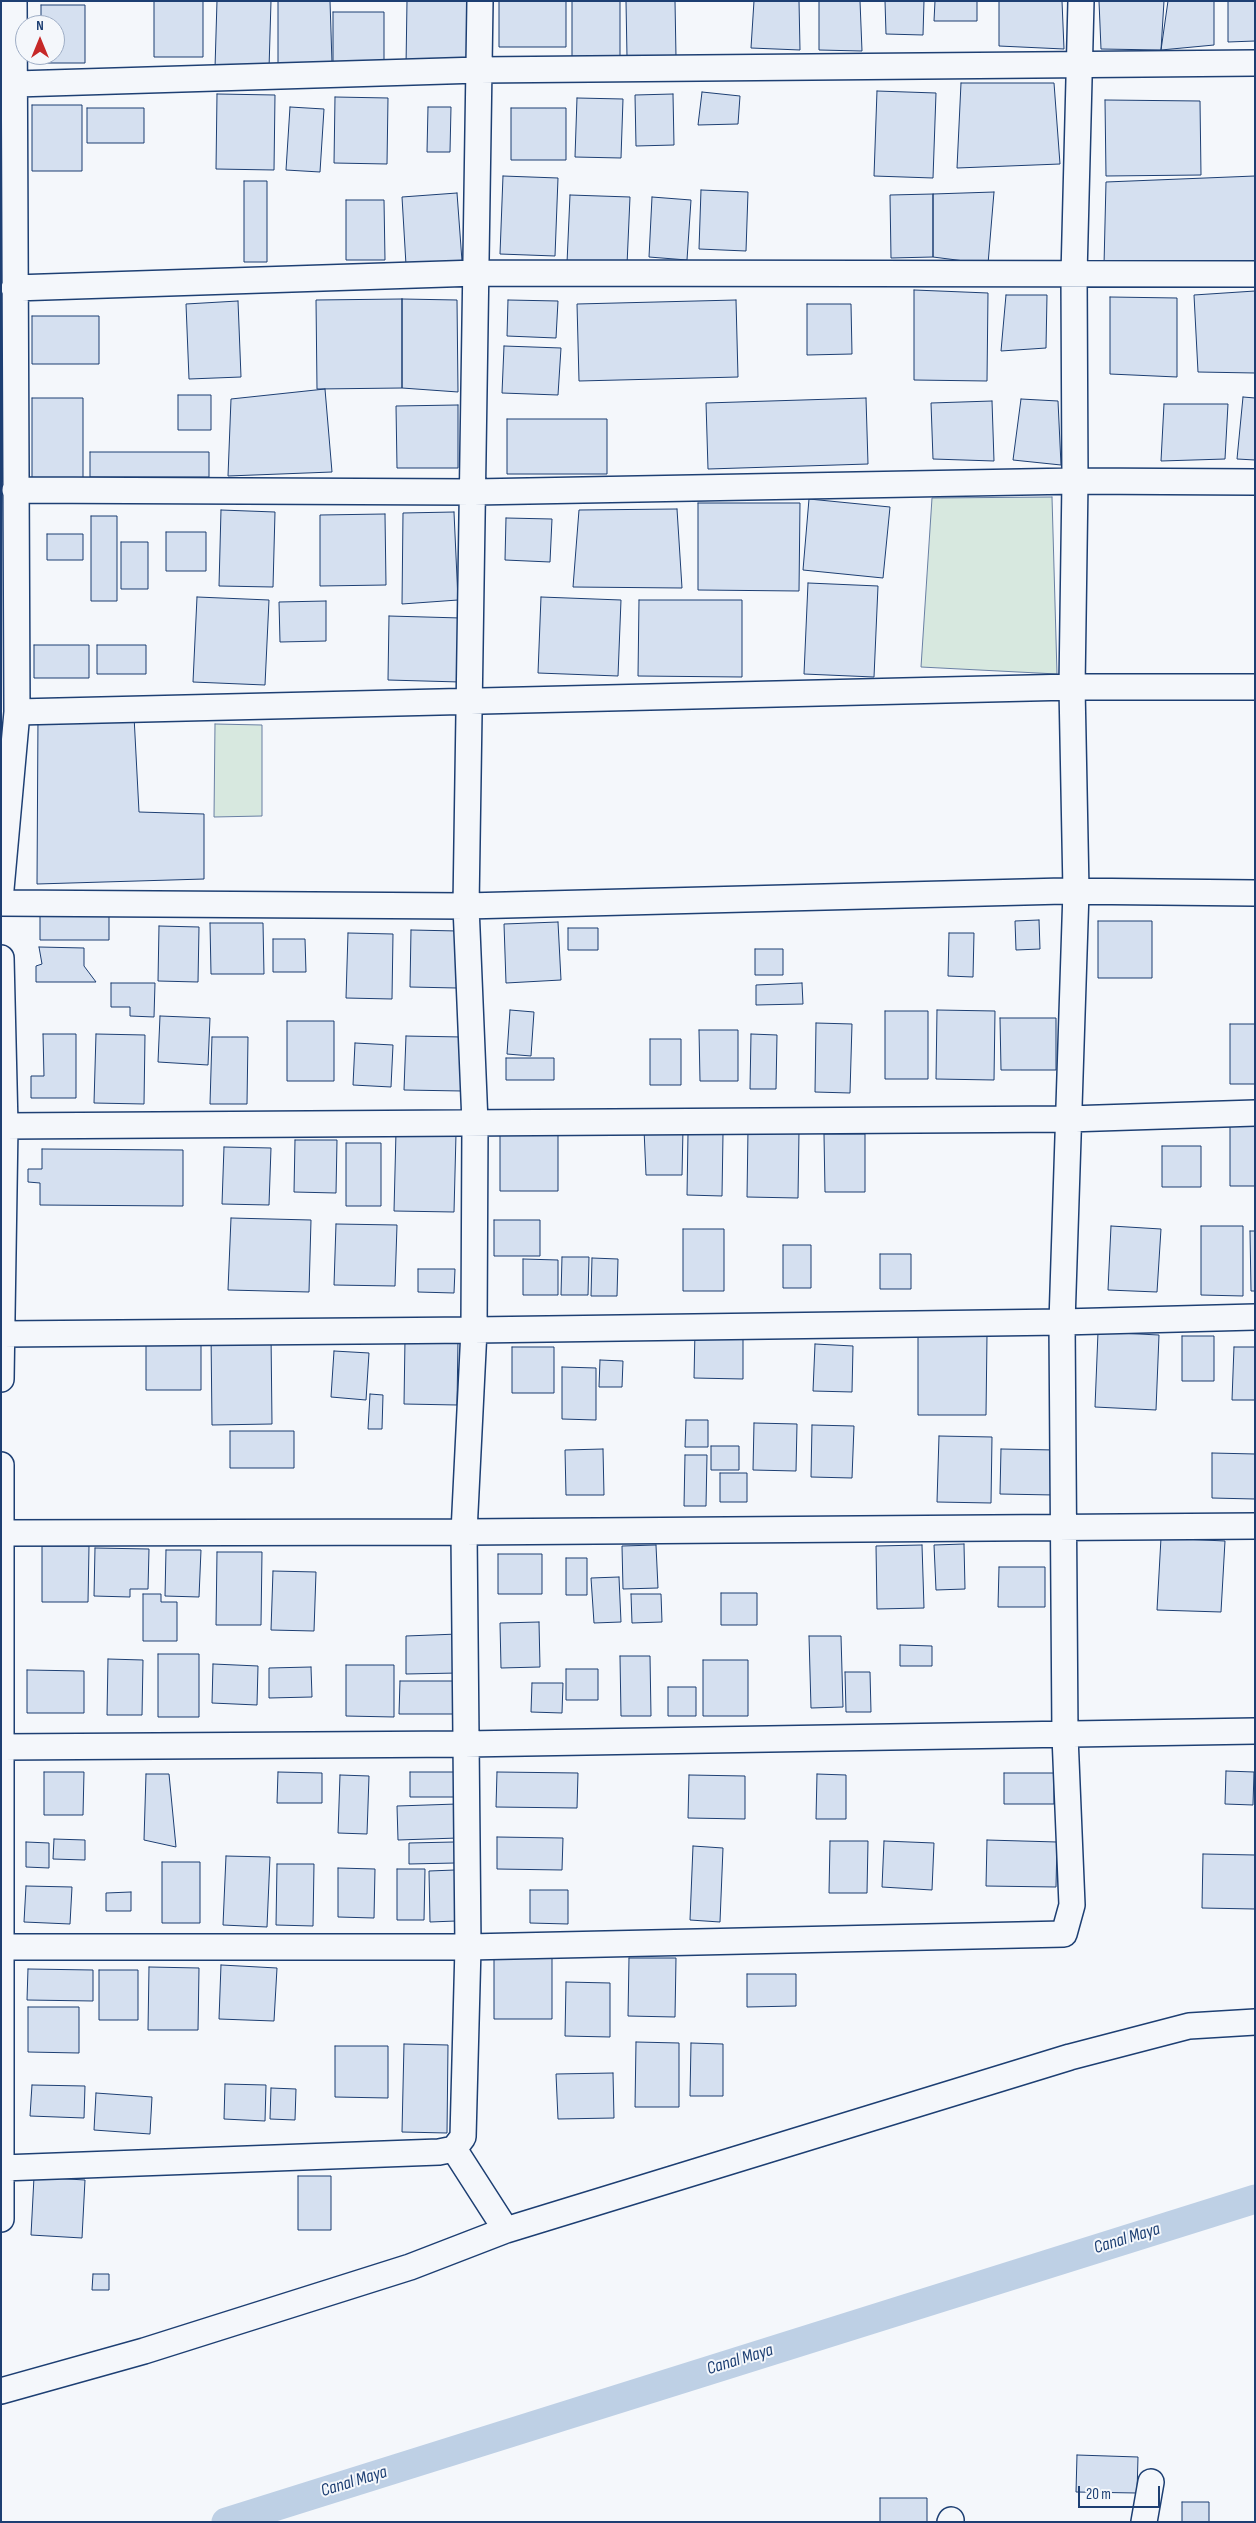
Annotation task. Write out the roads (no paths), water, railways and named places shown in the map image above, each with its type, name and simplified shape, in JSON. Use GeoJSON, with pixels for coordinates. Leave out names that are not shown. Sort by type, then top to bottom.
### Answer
{"type":"FeatureCollection","features":[{"type":"Feature","properties":{"kind":"street"},"geometry":{"type":"LineString","coordinates":[[1,889],[17,712],[15,490],[8,372],[14,288],[16,84],[14,1]]}},
{"type":"Feature","properties":{"kind":"street"},"geometry":{"type":"LineString","coordinates":[[2,2168],[439,2152],[454,2149],[463,2137],[468,1947],[464,1532],[474,1330],[475,1123],[466,906],[474,492],[480,1]]}},
{"type":"Feature","properties":{"kind":"street"},"geometry":{"type":"LineString","coordinates":[[2,1947],[468,1947],[1064,1934],[1072,1905],[1065,1736],[1062,1322],[1076,891],[1072,687],[1075,481],[1074,275],[1081,1]]}},
{"type":"Feature","properties":{"kind":"street"},"geometry":{"type":"LineString","coordinates":[[16,84],[479,70],[1255,63]]}},
{"type":"Feature","properties":{"kind":"street"},"geometry":{"type":"LineString","coordinates":[[14,288],[477,273],[1255,274]]}},
{"type":"Feature","properties":{"kind":"street"},"geometry":{"type":"LineString","coordinates":[[15,490],[474,492],[1075,481],[1255,482]]}},
{"type":"Feature","properties":{"kind":"street"},"geometry":{"type":"LineString","coordinates":[[17,712],[1072,687],[1255,687]]}},
{"type":"Feature","properties":{"kind":"street"},"geometry":{"type":"LineString","coordinates":[[1,903],[466,906],[1076,891],[1255,893]]}},
{"type":"Feature","properties":{"kind":"street"},"geometry":{"type":"LineString","coordinates":[[1,958],[5,1126],[1,1379]]}},
{"type":"Feature","properties":{"kind":"street"},"geometry":{"type":"LineString","coordinates":[[5,1126],[1068,1119],[1255,1113]]}},
{"type":"Feature","properties":{"kind":"street"},"geometry":{"type":"LineString","coordinates":[[3,1334],[474,1330],[1062,1322],[1255,1317]]}},
{"type":"Feature","properties":{"kind":"street"},"geometry":{"type":"LineString","coordinates":[[1,1464],[3,1533],[1,2219]]}},
{"type":"Feature","properties":{"kind":"street"},"geometry":{"type":"LineString","coordinates":[[3,1533],[464,1532],[1255,1526]]}},
{"type":"Feature","properties":{"kind":"street"},"geometry":{"type":"LineString","coordinates":[[2,1747],[465,1744],[1065,1736],[1255,1731]]}},
{"type":"Feature","properties":{"kind":"street"},"geometry":{"type":"LineString","coordinates":[[1,2391],[144,2351],[410,2267],[506,2230],[1070,2057],[1189,2026],[1255,2022]]}},
{"type":"Feature","properties":{"kind":"street"},"geometry":{"type":"LineString","coordinates":[[454,2149],[506,2230]]}},
{"type":"Feature","properties":{"kind":"street"},"geometry":{"type":"LineString","coordinates":[[1144,2522],[1151,2482]]}},
{"type":"Feature","properties":{"kind":"waterway","name":"Canal Maya"},"geometry":{"type":"LineString","coordinates":[[226,2522],[1255,2199]]}}]}
